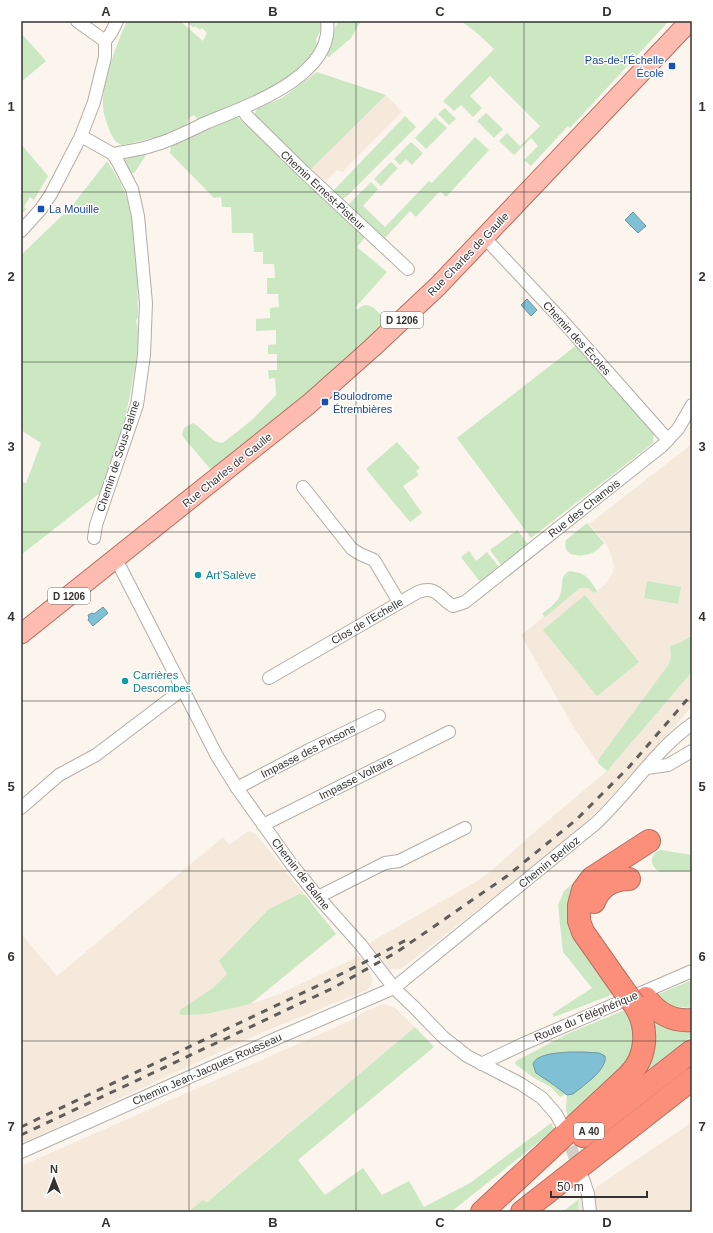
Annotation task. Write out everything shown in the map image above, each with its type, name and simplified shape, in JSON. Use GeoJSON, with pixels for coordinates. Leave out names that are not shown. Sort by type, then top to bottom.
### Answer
{"type":"FeatureCollection","features":[{"type":"Feature","properties":{"kind":"highway"},"geometry":{"type":"LineString","coordinates":[[649,841],[592,878],[584,890],[579,905],[579,921],[583,932],[634,994],[667,1016],[679,1020],[692,1020]]}},
{"type":"Feature","properties":{"kind":"highway"},"geometry":{"type":"LineString","coordinates":[[482,1212],[636,1067],[643,1050],[644,1034],[642,1018],[634,994],[597,932],[592,912],[596,898],[604,886],[619,880],[630,879]]}},
{"type":"Feature","properties":{"kind":"highway","name":"A 40"},"geometry":{"type":"LineString","coordinates":[[486,1212],[692,1051]]}},
{"type":"Feature","properties":{"kind":"highway","name":"A 40"},"geometry":{"type":"LineString","coordinates":[[522,1212],[692,1079]]}},
{"type":"Feature","properties":{"kind":"main road","name":"Rue Charles de Gaulle"},"geometry":{"type":"LineString","coordinates":[[116,559],[338,380],[432,291],[690,21]]}},
{"type":"Feature","properties":{"kind":"main road","name":"D 1206"},"geometry":{"type":"LineString","coordinates":[[21,634],[116,559]]}},
{"type":"Feature","properties":{"kind":"street"},"geometry":{"type":"LineString","coordinates":[[77,21],[105,41]]}},
{"type":"Feature","properties":{"kind":"street"},"geometry":{"type":"LineString","coordinates":[[21,231],[41,209],[81,136],[94,102],[104,57],[105,41],[117,21]]}},
{"type":"Feature","properties":{"kind":"street"},"geometry":{"type":"LineString","coordinates":[[81,136],[113,154],[153,146],[243,108],[284,88],[297,79],[322,51],[327,35],[327,21]]}},
{"type":"Feature","properties":{"kind":"street","name":"Chemin Ernest-Pisteur"},"geometry":{"type":"LineString","coordinates":[[243,108],[246,115],[305,173],[408,269]]}},
{"type":"Feature","properties":{"kind":"street","name":"Chemin de Sous-Balme"},"geometry":{"type":"LineString","coordinates":[[94,538],[96,524],[137,405],[144,347],[146,303],[138,216],[132,189],[113,154]]}},
{"type":"Feature","properties":{"kind":"street","name":"Chemin des Écoles"},"geometry":{"type":"LineString","coordinates":[[484,237],[560,318],[668,440]]}},
{"type":"Feature","properties":{"kind":"street","name":"Rue des Chamois"},"geometry":{"type":"LineString","coordinates":[[465,602],[652,454],[678,429],[692,406]]}},
{"type":"Feature","properties":{"kind":"street"},"geometry":{"type":"LineString","coordinates":[[303,487],[352,549],[374,560],[399,602]]}},
{"type":"Feature","properties":{"kind":"street","name":"Chemin de Balme"},"geometry":{"type":"LineString","coordinates":[[116,559],[217,756],[263,825],[318,897],[361,945],[394,988],[443,1037],[467,1056],[521,1084],[542,1098],[556,1114],[562,1125]]}},
{"type":"Feature","properties":{"kind":"street","name":"Clos de l'Echelle"},"geometry":{"type":"LineString","coordinates":[[269,678],[418,592],[428,589],[436,592],[452,606],[465,602]]}},
{"type":"Feature","properties":{"kind":"street"},"geometry":{"type":"LineString","coordinates":[[21,808],[58,775],[96,754],[183,688]]}},
{"type":"Feature","properties":{"kind":"street","name":"Impasse des Pinsons"},"geometry":{"type":"LineString","coordinates":[[237,788],[308,750],[380,716]]}},
{"type":"Feature","properties":{"kind":"street","name":"Chemin Berlioz"},"geometry":{"type":"LineString","coordinates":[[394,988],[575,841],[606,813],[672,741],[692,724]]}},
{"type":"Feature","properties":{"kind":"street","name":"Impasse Voltaire"},"geometry":{"type":"LineString","coordinates":[[263,825],[449,732]]}},
{"type":"Feature","properties":{"kind":"street"},"geometry":{"type":"LineString","coordinates":[[647,768],[668,765],[692,751]]}},
{"type":"Feature","properties":{"kind":"street"},"geometry":{"type":"LineString","coordinates":[[318,897],[385,863],[399,861],[465,828]]}},
{"type":"Feature","properties":{"kind":"street","name":"Route du Téléphérique"},"geometry":{"type":"LineString","coordinates":[[481,1064],[523,1044],[692,971]]}},
{"type":"Feature","properties":{"kind":"street","name":"Chemin Jean-Jacques Rousseau"},"geometry":{"type":"LineString","coordinates":[[21,1152],[275,1039],[394,988]]}},
{"type":"Feature","properties":{"kind":"street"},"geometry":{"type":"LineString","coordinates":[[583,1179],[588,1194],[590,1212]]}},
{"type":"Feature","properties":{"kind":"shaded area"},"geometry":{"type":"Polygon","coordinates":[[[386,95],[402,112],[342,172],[337,170],[323,184],[308,172],[386,95]]]}},
{"type":"Feature","properties":{"kind":"shaded area"},"geometry":{"type":"Polygon","coordinates":[[[692,444],[692,634],[681,642],[670,646],[671,657],[669,664],[600,757],[598,763],[571,723],[521,635],[580,588],[588,588],[594,593],[607,583],[613,572],[614,566],[612,557],[607,545],[589,524],[692,444]]]}},
{"type":"Feature","properties":{"kind":"shaded area"},"geometry":{"type":"Polygon","coordinates":[[[692,672],[692,706],[604,805],[557,848],[401,969],[388,969],[369,943],[479,880],[491,871],[607,771],[692,672]]]}},
{"type":"Feature","properties":{"kind":"shaded area"},"geometry":{"type":"Polygon","coordinates":[[[248,831],[255,833],[336,934],[251,1004],[282,993],[359,956],[371,975],[371,985],[367,990],[263,1032],[21,1144],[21,934],[57,976],[223,837],[229,845],[248,831]]]}},
{"type":"Feature","properties":{"kind":"shaded area"},"geometry":{"type":"Polygon","coordinates":[[[383,1004],[394,1007],[415,1027],[206,1202],[203,1200],[188,1212],[21,1212],[21,1166],[352,1020],[364,1012],[383,1004]]]}},
{"type":"Feature","properties":{"kind":"shaded area"},"geometry":{"type":"Polygon","coordinates":[[[692,1122],[692,1212],[578,1212],[579,1199],[692,1122]]]}},
{"type":"Feature","properties":{"kind":"green space"},"geometry":{"type":"Polygon","coordinates":[[[127,21],[180,21],[203,41],[207,33],[202,28],[200,30],[195,26],[194,28],[186,21],[323,21],[316,40],[317,45],[310,58],[291,79],[262,94],[198,120],[194,115],[189,118],[186,125],[159,137],[122,145],[115,140],[111,134],[105,117],[103,104],[105,84],[108,73],[127,21]]]}},
{"type":"Feature","properties":{"kind":"green space"},"geometry":{"type":"Polygon","coordinates":[[[338,21],[361,21],[351,38],[329,57],[325,55],[338,21]]]}},
{"type":"Feature","properties":{"kind":"green space"},"geometry":{"type":"Polygon","coordinates":[[[461,21],[669,21],[570,128],[568,126],[531,166],[524,160],[538,146],[531,138],[514,155],[499,141],[507,133],[520,146],[540,126],[490,76],[470,96],[482,108],[473,117],[461,105],[454,111],[443,101],[494,49],[477,33],[461,21]]]}},
{"type":"Feature","properties":{"kind":"green space"},"geometry":{"type":"Polygon","coordinates":[[[21,33],[46,61],[21,82],[21,33]]]}},
{"type":"Feature","properties":{"kind":"green space"},"geometry":{"type":"Polygon","coordinates":[[[317,72],[386,95],[308,172],[254,116],[257,108],[282,98],[317,72]]]}},
{"type":"Feature","properties":{"kind":"green space"},"geometry":{"type":"Polygon","coordinates":[[[445,108],[456,119],[449,125],[438,114],[445,108]]]}},
{"type":"Feature","properties":{"kind":"green space"},"geometry":{"type":"Polygon","coordinates":[[[486,113],[503,129],[494,138],[477,121],[486,113]]]}},
{"type":"Feature","properties":{"kind":"green space"},"geometry":{"type":"Polygon","coordinates":[[[405,116],[416,127],[347,196],[342,199],[336,198],[332,192],[405,116]]]}},
{"type":"Feature","properties":{"kind":"green space"},"geometry":{"type":"Polygon","coordinates":[[[237,117],[265,141],[284,162],[366,236],[357,247],[387,272],[355,308],[357,310],[361,306],[370,306],[388,322],[286,412],[212,471],[184,438],[182,434],[184,428],[193,423],[212,439],[220,443],[224,442],[252,420],[276,395],[275,378],[269,379],[268,370],[277,370],[277,354],[268,354],[268,345],[276,344],[276,330],[256,331],[256,319],[270,318],[270,308],[279,307],[278,294],[267,294],[267,278],[275,278],[274,264],[263,264],[263,252],[254,252],[253,233],[232,233],[231,207],[222,207],[221,197],[214,198],[170,153],[171,146],[180,141],[237,117]]]}},
{"type":"Feature","properties":{"kind":"green space"},"geometry":{"type":"Polygon","coordinates":[[[435,117],[447,128],[426,149],[415,138],[435,117]]]}},
{"type":"Feature","properties":{"kind":"green space"},"geometry":{"type":"Polygon","coordinates":[[[475,137],[489,150],[446,197],[440,191],[416,217],[410,211],[385,238],[348,205],[371,182],[378,189],[363,206],[385,227],[429,181],[432,183],[475,137]]]}},
{"type":"Feature","properties":{"kind":"green space"},"geometry":{"type":"Polygon","coordinates":[[[411,142],[423,153],[412,165],[406,159],[400,165],[394,159],[411,142]]]}},
{"type":"Feature","properties":{"kind":"green space"},"geometry":{"type":"Polygon","coordinates":[[[21,144],[48,176],[34,200],[30,197],[24,207],[26,209],[21,215],[21,144]]]}},
{"type":"Feature","properties":{"kind":"green space"},"geometry":{"type":"Polygon","coordinates":[[[145,152],[146,155],[135,172],[132,174],[126,167],[125,157],[145,152]]]}},
{"type":"Feature","properties":{"kind":"green space"},"geometry":{"type":"Polygon","coordinates":[[[107,161],[125,193],[130,208],[136,254],[138,318],[136,321],[138,329],[138,344],[124,426],[112,467],[100,493],[21,555],[21,482],[26,483],[41,443],[21,430],[21,255],[72,206],[107,161]]]}},
{"type":"Feature","properties":{"kind":"green space"},"geometry":{"type":"Polygon","coordinates":[[[391,162],[398,168],[381,186],[374,179],[391,162]]]}},
{"type":"Feature","properties":{"kind":"green space"},"geometry":{"type":"Polygon","coordinates":[[[578,344],[654,433],[653,443],[531,538],[457,438],[578,344]]]}},
{"type":"Feature","properties":{"kind":"green space"},"geometry":{"type":"Polygon","coordinates":[[[397,442],[420,468],[416,471],[419,475],[403,486],[422,513],[410,522],[366,469],[397,442]]]}},
{"type":"Feature","properties":{"kind":"green space"},"geometry":{"type":"Polygon","coordinates":[[[587,523],[604,543],[592,553],[573,555],[567,550],[566,540],[587,523]]]}},
{"type":"Feature","properties":{"kind":"green space"},"geometry":{"type":"Polygon","coordinates":[[[517,530],[528,544],[501,565],[490,550],[517,530]]]}},
{"type":"Feature","properties":{"kind":"green space"},"geometry":{"type":"Polygon","coordinates":[[[469,551],[476,561],[487,552],[499,567],[480,582],[461,557],[469,551]]]}},
{"type":"Feature","properties":{"kind":"green space"},"geometry":{"type":"Polygon","coordinates":[[[570,571],[580,573],[586,577],[597,591],[594,593],[588,588],[580,588],[545,617],[542,614],[559,598],[564,575],[570,571]]]}},
{"type":"Feature","properties":{"kind":"green space"},"geometry":{"type":"Polygon","coordinates":[[[647,581],[681,587],[678,604],[644,598],[647,581]]]}},
{"type":"Feature","properties":{"kind":"green space"},"geometry":{"type":"Polygon","coordinates":[[[585,595],[639,662],[597,696],[543,630],[585,595]]]}},
{"type":"Feature","properties":{"kind":"green space"},"geometry":{"type":"Polygon","coordinates":[[[692,635],[692,672],[607,771],[598,763],[600,757],[669,664],[671,657],[670,646],[681,642],[692,635]]]}},
{"type":"Feature","properties":{"kind":"green space"},"geometry":{"type":"Polygon","coordinates":[[[661,850],[692,855],[692,872],[660,872],[654,867],[652,860],[654,854],[661,850]]]}},
{"type":"Feature","properties":{"kind":"green space"},"geometry":{"type":"Polygon","coordinates":[[[585,873],[575,886],[614,994],[554,1017],[552,1014],[592,988],[563,952],[558,905],[564,891],[585,873]]]}},
{"type":"Feature","properties":{"kind":"green space"},"geometry":{"type":"Polygon","coordinates":[[[299,894],[305,895],[336,934],[250,1004],[206,1014],[180,1015],[180,1010],[213,988],[227,974],[219,961],[269,909],[299,894]]]}},
{"type":"Feature","properties":{"kind":"green space"},"geometry":{"type":"Polygon","coordinates":[[[692,980],[692,1008],[669,1006],[654,996],[692,980]]]}},
{"type":"Feature","properties":{"kind":"green space"},"geometry":{"type":"Polygon","coordinates":[[[627,1009],[633,1022],[633,1044],[630,1056],[623,1066],[568,1118],[566,1110],[567,1095],[573,1094],[603,1067],[535,1061],[534,1068],[566,1094],[560,1097],[551,1087],[534,1078],[515,1064],[516,1061],[567,1034],[627,1009]]]}},
{"type":"Feature","properties":{"kind":"green space"},"geometry":{"type":"Polygon","coordinates":[[[646,1012],[692,1028],[692,1036],[619,1093],[646,1012]]]}},
{"type":"Feature","properties":{"kind":"green space"},"geometry":{"type":"Polygon","coordinates":[[[415,1027],[434,1047],[298,1160],[325,1195],[363,1168],[382,1195],[409,1181],[424,1207],[470,1183],[551,1123],[555,1131],[551,1132],[451,1212],[188,1212],[203,1200],[207,1202],[415,1027]]]}},
{"type":"Feature","properties":{"kind":"green space"},"geometry":{"type":"Polygon","coordinates":[[[579,1199],[578,1212],[562,1212],[579,1199]]]}},
{"type":"Feature","properties":{"kind":"water"},"geometry":{"type":"Polygon","coordinates":[[[633,212],[646,226],[638,233],[625,220],[633,212]]]}},
{"type":"Feature","properties":{"kind":"water"},"geometry":{"type":"Polygon","coordinates":[[[527,299],[537,310],[531,316],[521,305],[527,299]]]}},
{"type":"Feature","properties":{"kind":"water"},"geometry":{"type":"Polygon","coordinates":[[[103,607],[108,613],[93,626],[88,620],[88,615],[92,613],[94,614],[103,607]]]}},
{"type":"Feature","properties":{"kind":"water"},"geometry":{"type":"Polygon","coordinates":[[[555,1053],[599,1053],[605,1056],[605,1061],[599,1072],[588,1082],[573,1094],[567,1095],[536,1073],[533,1064],[535,1060],[544,1056],[555,1053]]]}},
{"type":"Feature","properties":{"kind":"tunnel"},"geometry":{"type":"LineString","coordinates":[[564,1130],[580,1171]]}},
{"type":"Feature","properties":{"kind":"railway"},"geometry":{"type":"LineString","coordinates":[[21,1135],[333,988],[397,952],[507,876],[576,820],[629,767],[692,694]]}},
{"type":"Feature","properties":{"kind":"railway"},"geometry":{"type":"LineString","coordinates":[[21,1127],[317,986],[408,939]]}},
{"type":"Feature","properties":{"kind":"place","name":"Pas-de-l'Échelle École"},"geometry":{"type":"Point","coordinates":[672,66]}},
{"type":"Feature","properties":{"kind":"place","name":"La Mouille"},"geometry":{"type":"Point","coordinates":[41,209]}},
{"type":"Feature","properties":{"kind":"place","name":"Boulodrome Étrembières"},"geometry":{"type":"Point","coordinates":[325,402]}},
{"type":"Feature","properties":{"kind":"place","name":"Art’Salève"},"geometry":{"type":"Point","coordinates":[198,575]}},
{"type":"Feature","properties":{"kind":"place","name":"Carrières Descombes"},"geometry":{"type":"Point","coordinates":[125,681]}}]}
